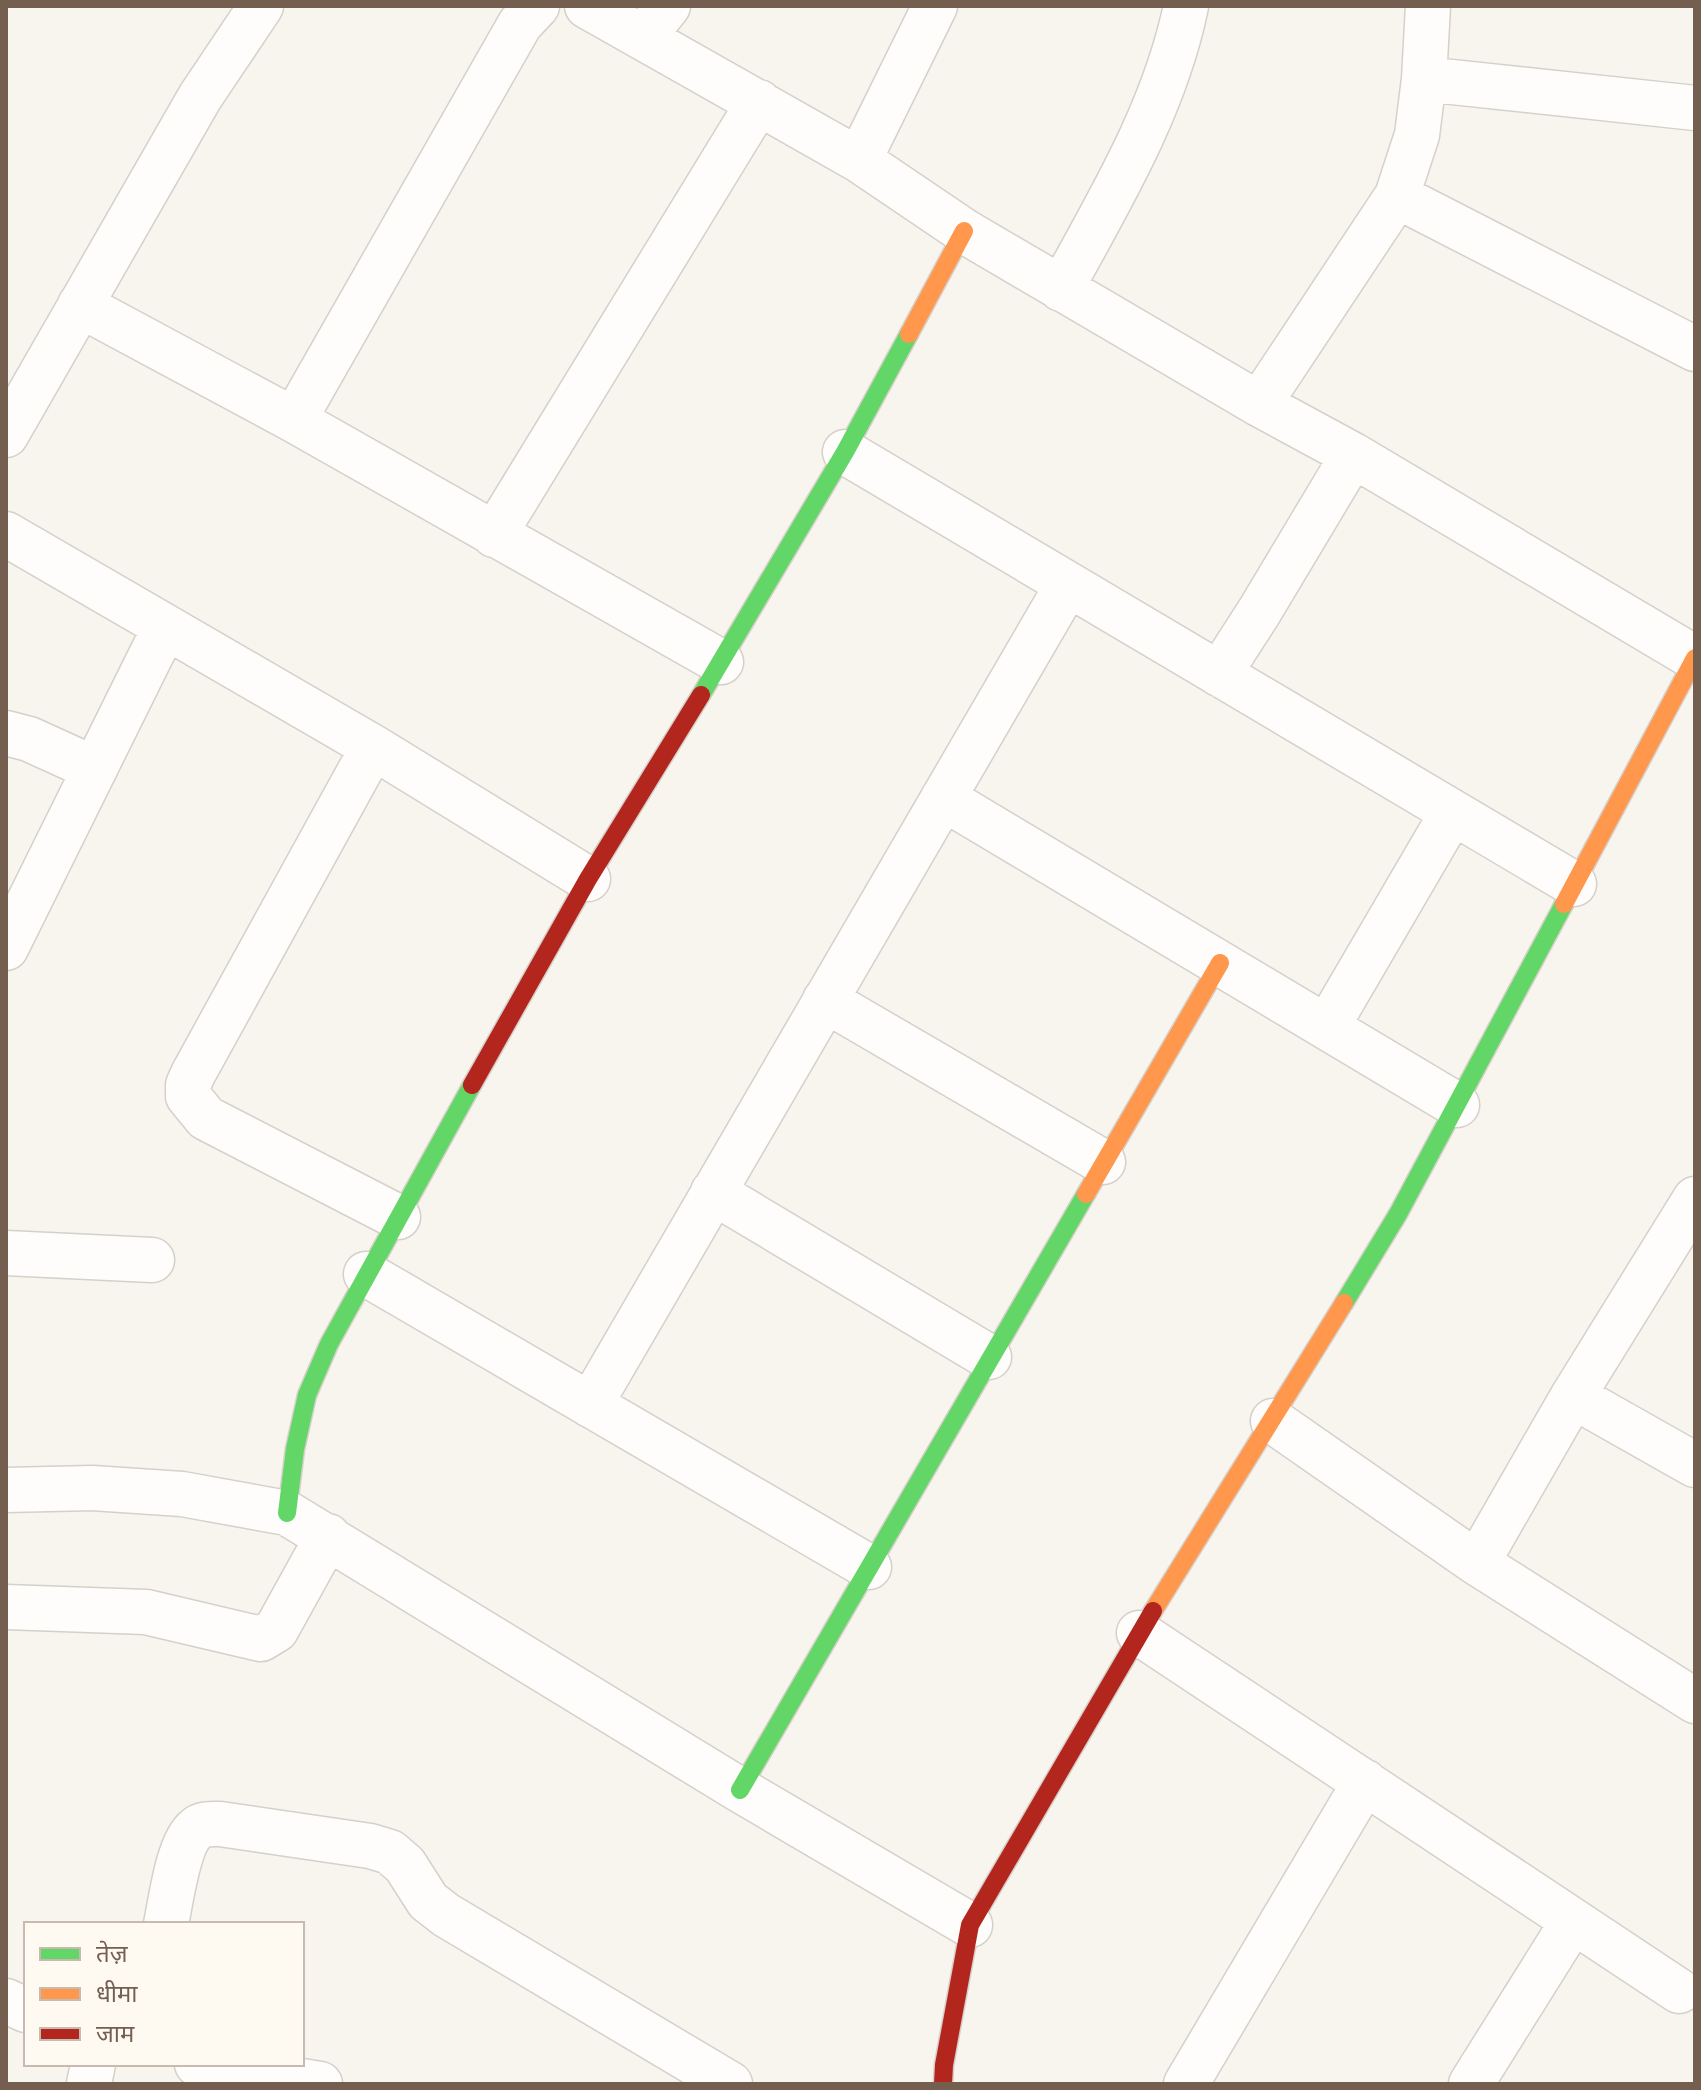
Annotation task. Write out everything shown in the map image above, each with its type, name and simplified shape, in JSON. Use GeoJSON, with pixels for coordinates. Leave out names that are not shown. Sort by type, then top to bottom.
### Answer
{"type":"FeatureCollection","features":[{"type":"Feature","properties":{"kind":"street"},"geometry":{"type":"LineString","coordinates":[[6,435],[200,97],[261,6]]}},
{"type":"Feature","properties":{"kind":"street"},"geometry":{"type":"LineString","coordinates":[[294,420],[520,24],[537,6]]}},
{"type":"Feature","properties":{"kind":"street"},"geometry":{"type":"LineString","coordinates":[[587,6],[656,21],[759,102],[859,160],[964,231],[1259,404],[1353,455],[1695,658],[1398,1214],[1273,1421],[1139,1633],[970,1925],[943,2084]]}},
{"type":"Feature","properties":{"kind":"street"},"geometry":{"type":"LineString","coordinates":[[859,160],[935,6]]}},
{"type":"Feature","properties":{"kind":"street"},"geometry":{"type":"LineString","coordinates":[[1061,289],[1137,149],[1179,40],[1186,6]]}},
{"type":"Feature","properties":{"kind":"street"},"geometry":{"type":"LineString","coordinates":[[1259,404],[1397,196],[1417,135],[1428,6]]}},
{"type":"Feature","properties":{"kind":"street"},"geometry":{"type":"LineString","coordinates":[[1424,79],[1695,108]]}},
{"type":"Feature","properties":{"kind":"street"},"geometry":{"type":"LineString","coordinates":[[494,535],[759,102]]}},
{"type":"Feature","properties":{"kind":"street"},"geometry":{"type":"LineString","coordinates":[[1397,196],[1695,349]]}},
{"type":"Feature","properties":{"kind":"street"},"geometry":{"type":"LineString","coordinates":[[287,1513],[295,1449],[307,1395],[329,1344],[588,879],[845,452],[964,231]]}},
{"type":"Feature","properties":{"kind":"street"},"geometry":{"type":"LineString","coordinates":[[80,305],[294,420],[721,662]]}},
{"type":"Feature","properties":{"kind":"street"},"geometry":{"type":"LineString","coordinates":[[845,452],[1574,884]]}},
{"type":"Feature","properties":{"kind":"street"},"geometry":{"type":"LineString","coordinates":[[1219,674],[1353,455]]}},
{"type":"Feature","properties":{"kind":"street"},"geometry":{"type":"LineString","coordinates":[[6,534],[373,747],[588,879]]}},
{"type":"Feature","properties":{"kind":"street"},"geometry":{"type":"LineString","coordinates":[[590,1405],[1068,584]]}},
{"type":"Feature","properties":{"kind":"street"},"geometry":{"type":"LineString","coordinates":[[6,948],[165,627]]}},
{"type":"Feature","properties":{"kind":"street"},"geometry":{"type":"LineString","coordinates":[[6,733],[29,739],[95,769]]}},
{"type":"Feature","properties":{"kind":"street"},"geometry":{"type":"LineString","coordinates":[[373,747],[193,1074],[188,1085],[188,1096],[206,1118],[398,1217]]}},
{"type":"Feature","properties":{"kind":"street"},"geometry":{"type":"LineString","coordinates":[[943,798],[1457,1105]]}},
{"type":"Feature","properties":{"kind":"street"},"geometry":{"type":"LineString","coordinates":[[1327,1027],[1452,813]]}},
{"type":"Feature","properties":{"kind":"street"},"geometry":{"type":"LineString","coordinates":[[740,1790],[1220,963]]}},
{"type":"Feature","properties":{"kind":"street"},"geometry":{"type":"LineString","coordinates":[[825,1000],[1103,1162]]}},
{"type":"Feature","properties":{"kind":"street"},"geometry":{"type":"LineString","coordinates":[[713,1192],[989,1357]]}},
{"type":"Feature","properties":{"kind":"street"},"geometry":{"type":"LineString","coordinates":[[1477,1563],[1573,1396],[1695,1199]]}},
{"type":"Feature","properties":{"kind":"street"},"geometry":{"type":"LineString","coordinates":[[6,1253],[152,1260]]}},
{"type":"Feature","properties":{"kind":"street"},"geometry":{"type":"LineString","coordinates":[[366,1274],[869,1567]]}},
{"type":"Feature","properties":{"kind":"street"},"geometry":{"type":"LineString","coordinates":[[1573,1396],[1695,1465]]}},
{"type":"Feature","properties":{"kind":"street"},"geometry":{"type":"LineString","coordinates":[[1273,1421],[1477,1563],[1695,1701]]}},
{"type":"Feature","properties":{"kind":"street"},"geometry":{"type":"LineString","coordinates":[[6,1490],[92,1488],[182,1494],[287,1513],[740,1790],[970,1925]]}},
{"type":"Feature","properties":{"kind":"street"},"geometry":{"type":"LineString","coordinates":[[6,1607],[146,1612],[261,1639],[276,1630],[328,1536]]}},
{"type":"Feature","properties":{"kind":"street"},"geometry":{"type":"LineString","coordinates":[[1139,1633],[1679,1991]]}},
{"type":"Feature","properties":{"kind":"street"},"geometry":{"type":"LineString","coordinates":[[1186,2084],[1365,1782]]}},
{"type":"Feature","properties":{"kind":"street"},"geometry":{"type":"LineString","coordinates":[[166,1922],[185,1843],[195,1829],[205,1824],[370,1846],[390,1852],[405,1865],[428,1901],[446,1915],[730,2084]]}},
{"type":"Feature","properties":{"kind":"street"},"geometry":{"type":"LineString","coordinates":[[1471,2084],[1573,1921]]}},
{"type":"Feature","properties":{"kind":"street"},"geometry":{"type":"LineString","coordinates":[[209,2066],[320,2084]]}},
{"type":"Feature","properties":{"kind":"traffic: fast"},"geometry":{"type":"LineString","coordinates":[[701,695],[845,452],[909,334]]}},
{"type":"Feature","properties":{"kind":"traffic: fast"},"geometry":{"type":"LineString","coordinates":[[1344,1303],[1398,1214],[1564,904]]}},
{"type":"Feature","properties":{"kind":"traffic: fast"},"geometry":{"type":"LineString","coordinates":[[287,1513],[295,1449],[307,1395],[329,1344],[472,1085]]}},
{"type":"Feature","properties":{"kind":"traffic: fast"},"geometry":{"type":"LineString","coordinates":[[740,1790],[1086,1194]]}},
{"type":"Feature","properties":{"kind":"traffic: slow"},"geometry":{"type":"LineString","coordinates":[[909,334],[964,231]]}},
{"type":"Feature","properties":{"kind":"traffic: slow"},"geometry":{"type":"LineString","coordinates":[[1564,904],[1695,658]]}},
{"type":"Feature","properties":{"kind":"traffic: slow"},"geometry":{"type":"LineString","coordinates":[[1086,1194],[1220,963]]}},
{"type":"Feature","properties":{"kind":"traffic: slow"},"geometry":{"type":"LineString","coordinates":[[1153,1611],[1344,1303]]}},
{"type":"Feature","properties":{"kind":"traffic: jam"},"geometry":{"type":"LineString","coordinates":[[472,1085],[588,879],[701,695]]}},
{"type":"Feature","properties":{"kind":"traffic: jam"},"geometry":{"type":"LineString","coordinates":[[943,2084],[970,1925],[1153,1611]]}}]}
